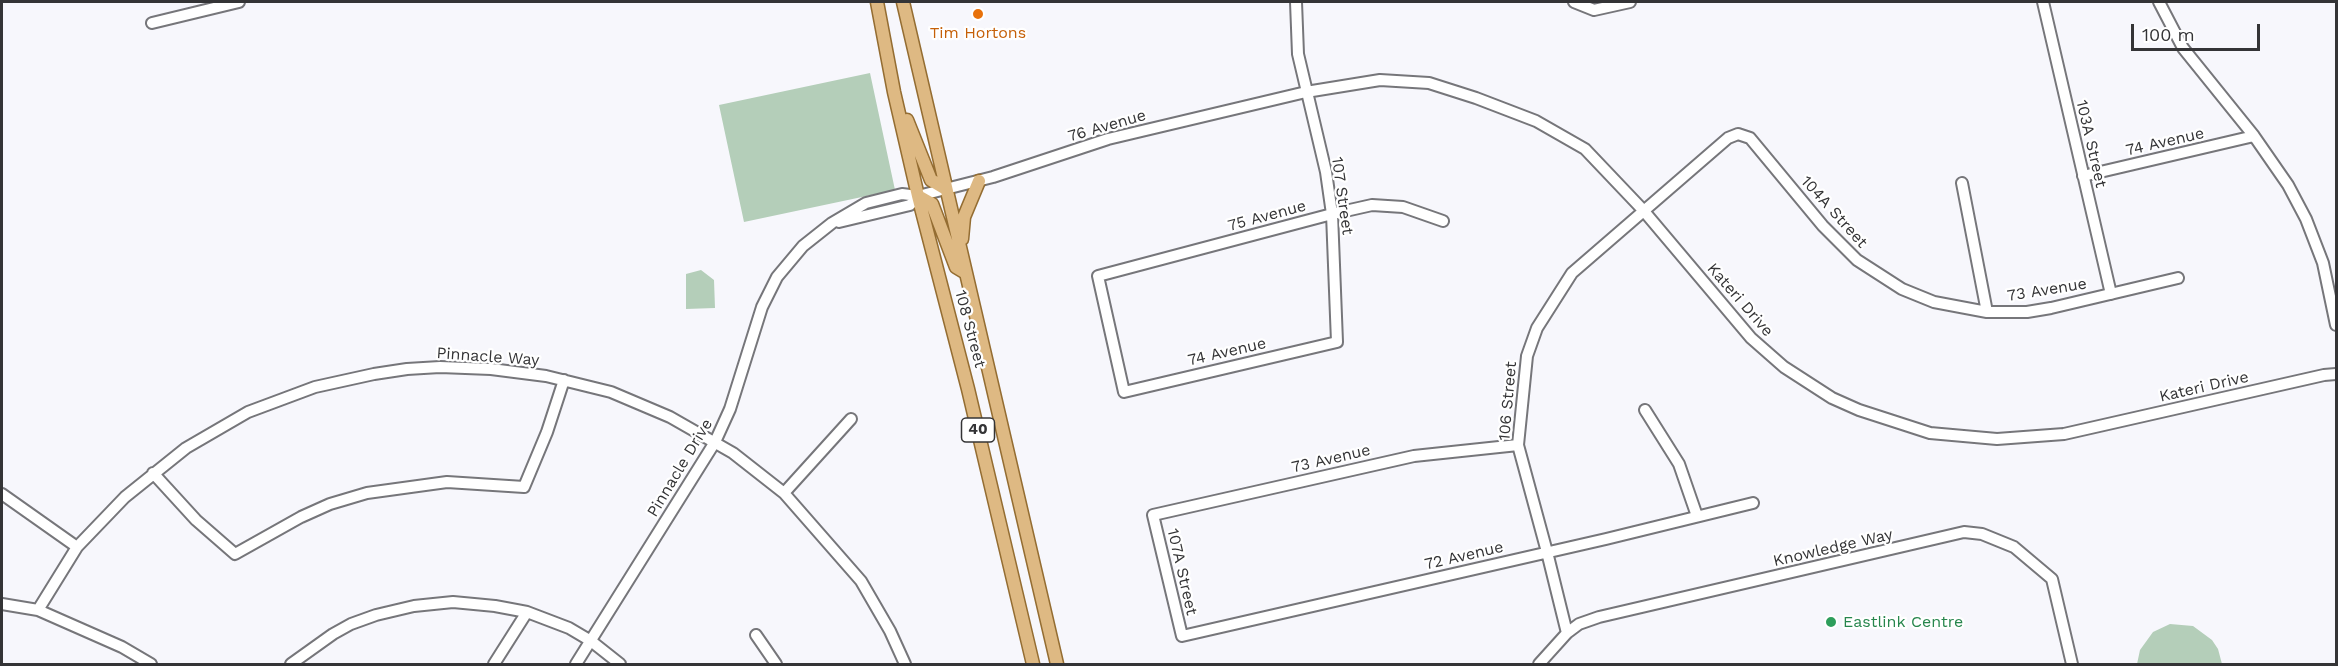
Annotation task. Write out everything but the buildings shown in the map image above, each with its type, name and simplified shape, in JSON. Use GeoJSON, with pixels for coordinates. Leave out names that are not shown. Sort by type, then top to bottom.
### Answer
{"type":"FeatureCollection","features":[{"type":"Feature","properties":{"kind":"main road","name":"108 Street"},"geometry":{"type":"LineString","coordinates":[[877,2],[918,196],[968,389],[1033,664]]}},
{"type":"Feature","properties":{"kind":"main road","name":"108 Street"},"geometry":{"type":"LineString","coordinates":[[903,2],[1057,664]]}},
{"type":"Feature","properties":{"kind":"main road"},"geometry":{"type":"LineString","coordinates":[[889,64],[910,130],[931,180],[946,189]]}},
{"type":"Feature","properties":{"kind":"main road"},"geometry":{"type":"LineString","coordinates":[[966,273],[961,232],[963,217],[979,181]]}},
{"type":"Feature","properties":{"kind":"main road"},"geometry":{"type":"LineString","coordinates":[[918,196],[932,204],[956,267],[966,273]]}},
{"type":"Feature","properties":{"kind":"street"},"geometry":{"type":"LineString","coordinates":[[152,23],[239,2]]}},
{"type":"Feature","properties":{"kind":"street","name":"107 Street"},"geometry":{"type":"LineString","coordinates":[[1296,2],[1298,54],[1326,172],[1332,214],[1337,342]]}},
{"type":"Feature","properties":{"kind":"street"},"geometry":{"type":"LineString","coordinates":[[1574,2],[1594,10],[1630,2]]}},
{"type":"Feature","properties":{"kind":"street","name":"103A Street"},"geometry":{"type":"LineString","coordinates":[[2043,2],[2111,294]]}},
{"type":"Feature","properties":{"kind":"street"},"geometry":{"type":"LineString","coordinates":[[2159,2],[2184,48],[2254,136],[2288,185],[2306,219],[2323,263],[2337,325]]}},
{"type":"Feature","properties":{"kind":"street","name":"Kateri Drive"},"geometry":{"type":"LineString","coordinates":[[1306,92],[1380,80],[1429,83],[1536,121],[1585,149],[1643,210],[1751,338],[1784,368],[1832,399],[1930,433],[1997,439],[2064,434],[2324,375],[2337,374]]}},
{"type":"Feature","properties":{"kind":"street","name":"76 Avenue"},"geometry":{"type":"LineString","coordinates":[[918,196],[979,181],[1108,139],[1306,92]]}},
{"type":"Feature","properties":{"kind":"street","name":"104A Street"},"geometry":{"type":"LineString","coordinates":[[1643,210],[1728,138],[1738,134],[1750,138],[1823,226],[1857,260],[1885,279],[1920,297]]}},
{"type":"Feature","properties":{"kind":"street","name":"74 Avenue"},"geometry":{"type":"LineString","coordinates":[[2084,176],[2254,136]]}},
{"type":"Feature","properties":{"kind":"street"},"geometry":{"type":"LineString","coordinates":[[1962,183],[1987,312]]}},
{"type":"Feature","properties":{"kind":"street","name":"Pinnacle Drive"},"geometry":{"type":"LineString","coordinates":[[576,664],[716,442],[724,425],[756,323],[770,290],[784,267],[803,246],[832,223],[910,205],[918,196]]}},
{"type":"Feature","properties":{"kind":"street","name":"75 Avenue"},"geometry":{"type":"LineString","coordinates":[[1124,392],[1098,276],[1372,205],[1402,207],[1443,221]]}},
{"type":"Feature","properties":{"kind":"street","name":"106 Street"},"geometry":{"type":"LineString","coordinates":[[1567,633],[1518,445],[1527,356],[1537,328],[1572,273],[1643,210]]}},
{"type":"Feature","properties":{"kind":"street","name":"73 Avenue"},"geometry":{"type":"LineString","coordinates":[[1920,297],[1949,306],[1987,312],[2014,313],[2039,310],[2178,278]]}},
{"type":"Feature","properties":{"kind":"street","name":"74 Avenue"},"geometry":{"type":"LineString","coordinates":[[1124,392],[1337,342]]}},
{"type":"Feature","properties":{"kind":"street","name":"Pinnacle Way"},"geometry":{"type":"LineString","coordinates":[[38,610],[77,547],[109,512],[153,473],[186,448],[248,412],[315,387],[340,381],[407,369],[466,367],[523,372],[564,380],[629,399],[670,417],[716,442],[784,493],[861,581],[890,631],[905,664]]}},
{"type":"Feature","properties":{"kind":"street"},"geometry":{"type":"LineString","coordinates":[[153,473],[196,520],[235,554],[301,517],[330,504],[367,493],[447,482],[524,487],[547,432],[564,380]]}},
{"type":"Feature","properties":{"kind":"street"},"geometry":{"type":"LineString","coordinates":[[1645,410],[1679,464],[1696,516]]}},
{"type":"Feature","properties":{"kind":"street"},"geometry":{"type":"LineString","coordinates":[[784,493],[851,419]]}},
{"type":"Feature","properties":{"kind":"street","name":"73 Avenue"},"geometry":{"type":"LineString","coordinates":[[1153,515],[1414,456],[1518,445]]}},
{"type":"Feature","properties":{"kind":"street"},"geometry":{"type":"LineString","coordinates":[[2,494],[77,547]]}},
{"type":"Feature","properties":{"kind":"street","name":"72 Avenue"},"geometry":{"type":"LineString","coordinates":[[1182,636],[1753,503]]}},
{"type":"Feature","properties":{"kind":"street","name":"107A Street"},"geometry":{"type":"LineString","coordinates":[[1153,515],[1182,636]]}},
{"type":"Feature","properties":{"kind":"street","name":"Knowledge Way"},"geometry":{"type":"LineString","coordinates":[[1539,664],[1567,633],[1579,624],[1599,617],[1964,532],[1982,534],[2014,547],[2052,579],[2072,664]]}},
{"type":"Feature","properties":{"kind":"street"},"geometry":{"type":"LineString","coordinates":[[291,664],[351,624],[405,608],[434,603],[461,602],[527,612],[568,627],[591,641],[620,664]]}},
{"type":"Feature","properties":{"kind":"street"},"geometry":{"type":"LineString","coordinates":[[2,604],[38,610],[122,647],[151,664]]}},
{"type":"Feature","properties":{"kind":"street"},"geometry":{"type":"LineString","coordinates":[[494,664],[527,612]]}},
{"type":"Feature","properties":{"kind":"street"},"geometry":{"type":"LineString","coordinates":[[756,635],[776,664]]}},
{"type":"Feature","properties":{"kind":"green space"},"geometry":{"type":"Polygon","coordinates":[[[870,73],[895,190],[744,222],[719,105],[870,73]]]}},
{"type":"Feature","properties":{"kind":"green space"},"geometry":{"type":"Polygon","coordinates":[[[701,270],[714,280],[715,308],[686,309],[686,274],[701,270]]]}},
{"type":"Feature","properties":{"kind":"green space"},"geometry":{"type":"Polygon","coordinates":[[[2170,624],[2193,626],[2212,640],[2218,649],[2222,664],[2137,664],[2140,650],[2153,632],[2170,624]]]}},
{"type":"Feature","properties":{"kind":"place","name":"Tim Hortons"},"geometry":{"type":"Point","coordinates":[978,14]}},
{"type":"Feature","properties":{"kind":"place","name":"Eastlink Centre"},"geometry":{"type":"Point","coordinates":[1831,622]}}]}
